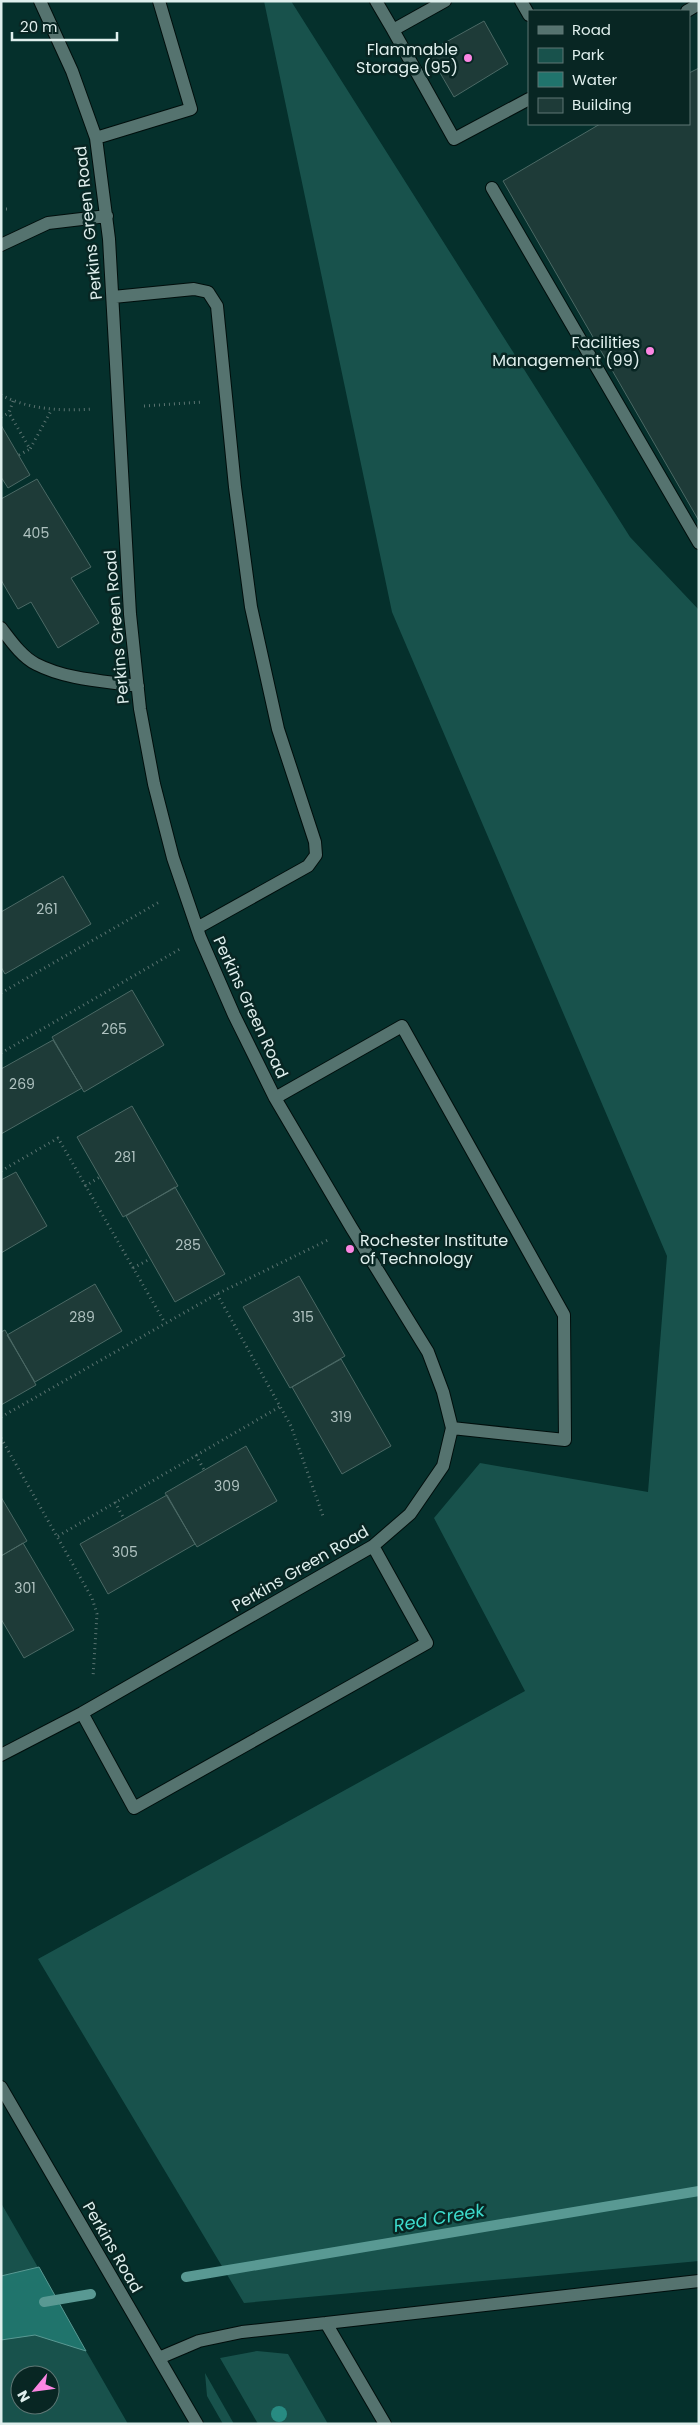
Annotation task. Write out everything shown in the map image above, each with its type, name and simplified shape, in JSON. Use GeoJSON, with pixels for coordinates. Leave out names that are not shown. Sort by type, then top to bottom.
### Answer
{"type":"FeatureCollection","features":[{"type":"Feature","properties":{"kind":"street","name":"Perkins Green Road"},"geometry":{"type":"LineString","coordinates":[[1,1755],[86,1710],[373,1546],[410,1514],[444,1466],[452,1428],[443,1392],[428,1352],[350,1228],[275,1098],[234,1015],[198,933],[183,888],[154,784],[138,686],[130,614],[121,480],[113,297],[107,216],[96,138],[72,71],[40,1]]}},
{"type":"Feature","properties":{"kind":"street"},"geometry":{"type":"LineString","coordinates":[[96,138],[191,109],[159,1]]}},
{"type":"Feature","properties":{"kind":"street"},"geometry":{"type":"LineString","coordinates":[[376,1],[454,139],[528,99]]}},
{"type":"Feature","properties":{"kind":"street"},"geometry":{"type":"LineString","coordinates":[[393,30],[445,1]]}},
{"type":"Feature","properties":{"kind":"street"},"geometry":{"type":"LineString","coordinates":[[521,1],[528,13]]}},
{"type":"Feature","properties":{"kind":"street"},"geometry":{"type":"LineString","coordinates":[[688,10],[699,4]]}},
{"type":"Feature","properties":{"kind":"street"},"geometry":{"type":"LineString","coordinates":[[492,188],[699,543]]}},
{"type":"Feature","properties":{"kind":"street"},"geometry":{"type":"LineString","coordinates":[[1,245],[48,223],[107,216]]}},
{"type":"Feature","properties":{"kind":"street"},"geometry":{"type":"LineString","coordinates":[[113,297],[194,289],[208,292],[217,306],[235,487],[251,606],[278,729],[314,842],[316,855],[308,866],[198,933]]}},
{"type":"Feature","properties":{"kind":"street"},"geometry":{"type":"LineString","coordinates":[[1,628],[17,648],[35,664],[68,675],[138,686]]}},
{"type":"Feature","properties":{"kind":"street"},"geometry":{"type":"LineString","coordinates":[[275,1098],[402,1026],[564,1315],[565,1440],[452,1428]]}},
{"type":"Feature","properties":{"kind":"street"},"geometry":{"type":"LineString","coordinates":[[86,1710],[134,1808],[427,1644],[373,1546]]}},
{"type":"Feature","properties":{"kind":"street","name":"Perkins Road"},"geometry":{"type":"LineString","coordinates":[[1,2087],[197,2424]]}},
{"type":"Feature","properties":{"kind":"street"},"geometry":{"type":"LineString","coordinates":[[159,2358],[199,2341],[242,2332],[699,2281]]}},
{"type":"Feature","properties":{"kind":"street"},"geometry":{"type":"LineString","coordinates":[[326,2323],[385,2424]]}},
{"type":"Feature","properties":{"kind":"path"},"geometry":{"type":"LineString","coordinates":[[1,209],[7,209]]}},
{"type":"Feature","properties":{"kind":"path"},"geometry":{"type":"LineString","coordinates":[[1,395],[12,401],[52,409],[96,409]]}},
{"type":"Feature","properties":{"kind":"path"},"geometry":{"type":"LineString","coordinates":[[12,401],[9,413],[30,449]]}},
{"type":"Feature","properties":{"kind":"path"},"geometry":{"type":"LineString","coordinates":[[138,407],[177,405]]}},
{"type":"Feature","properties":{"kind":"path"},"geometry":{"type":"LineString","coordinates":[[19,455],[30,449],[52,409]]}},
{"type":"Feature","properties":{"kind":"path"},"geometry":{"type":"LineString","coordinates":[[1,417],[9,413]]}},
{"type":"Feature","properties":{"kind":"path"},"geometry":{"type":"LineString","coordinates":[[1,993],[183,888]]}},
{"type":"Feature","properties":{"kind":"path"},"geometry":{"type":"LineString","coordinates":[[1,1053],[198,933]]}},
{"type":"Feature","properties":{"kind":"path"},"geometry":{"type":"LineString","coordinates":[[1,1171],[58,1138],[165,1323]]}},
{"type":"Feature","properties":{"kind":"path"},"geometry":{"type":"LineString","coordinates":[[85,1186],[100,1177]]}},
{"type":"Feature","properties":{"kind":"path"},"geometry":{"type":"LineString","coordinates":[[1,1418],[217,1294],[350,1228]]}},
{"type":"Feature","properties":{"kind":"path"},"geometry":{"type":"LineString","coordinates":[[133,1268],[150,1259]]}},
{"type":"Feature","properties":{"kind":"path"},"geometry":{"type":"LineString","coordinates":[[217,1294],[291,1426],[323,1516]]}},
{"type":"Feature","properties":{"kind":"path"},"geometry":{"type":"LineString","coordinates":[[58,1536],[281,1406]]}},
{"type":"Feature","properties":{"kind":"path"},"geometry":{"type":"LineString","coordinates":[[1,1438],[84,1582],[97,1614],[97,1638],[86,1710]]}},
{"type":"Feature","properties":{"kind":"path"},"geometry":{"type":"LineString","coordinates":[[196,1455],[204,1470]]}},
{"type":"Feature","properties":{"kind":"path"},"geometry":{"type":"LineString","coordinates":[[115,1502],[124,1519]]}},
{"type":"Feature","properties":{"kind":"shaded area","name":"Rochester Institute of Technology"},"geometry":{"type":"Polygon","coordinates":[[[1,1],[699,1],[699,2424],[1,2424],[1,1]]]}},
{"type":"Feature","properties":{"kind":"green space"},"geometry":{"type":"Polygon","coordinates":[[[264,1],[291,1],[630,537],[699,610],[699,2261],[244,2303],[38,1959],[525,1691],[434,1518],[480,1463],[648,1492],[667,1256],[392,612],[264,1]]]}},
{"type":"Feature","properties":{"kind":"green space"},"geometry":{"type":"Polygon","coordinates":[[[1,2203],[128,2424],[1,2424],[1,2203]]]}},
{"type":"Feature","properties":{"kind":"green space"},"geometry":{"type":"Polygon","coordinates":[[[257,2351],[288,2354],[328,2424],[258,2424],[220,2358],[257,2351]]]}},
{"type":"Feature","properties":{"kind":"green space"},"geometry":{"type":"Polygon","coordinates":[[[205,2373],[234,2424],[223,2424],[207,2396],[205,2373]]]}},
{"type":"Feature","properties":{"kind":"water"},"geometry":{"type":"Polygon","coordinates":[[[39,2267],[86,2351],[35,2335],[1,2340],[1,2276],[39,2267]]]}},
{"type":"Feature","properties":{"kind":"building","name":"Flammable Storage (95)"},"geometry":{"type":"Polygon","coordinates":[[[484,21],[508,64],[454,97],[428,52],[484,21]]]}},
{"type":"Feature","properties":{"kind":"building","name":"Facilities Management (99)"},"geometry":{"type":"Polygon","coordinates":[[[699,68],[699,521],[503,181],[598,125],[690,125],[690,72],[699,68]]]}},
{"type":"Feature","properties":{"kind":"building"},"geometry":{"type":"Polygon","coordinates":[[[1,425],[30,475],[8,488],[1,477],[1,425]]]}},
{"type":"Feature","properties":{"kind":"building"},"geometry":{"type":"Polygon","coordinates":[[[37,479],[91,567],[71,578],[99,623],[58,648],[31,602],[18,609],[1,580],[1,499],[37,479]]]}},
{"type":"Feature","properties":{"kind":"building"},"geometry":{"type":"Polygon","coordinates":[[[63,876],[91,924],[5,974],[1,967],[1,912],[63,876]]]}},
{"type":"Feature","properties":{"kind":"building"},"geometry":{"type":"Polygon","coordinates":[[[132,990],[164,1045],[84,1092],[52,1037],[132,990]]]}},
{"type":"Feature","properties":{"kind":"building"},"geometry":{"type":"Polygon","coordinates":[[[53,1040],[82,1088],[1,1134],[1,1069],[53,1040]]]}},
{"type":"Feature","properties":{"kind":"building"},"geometry":{"type":"Polygon","coordinates":[[[132,1106],[178,1186],[123,1217],[77,1137],[132,1106]]]}},
{"type":"Feature","properties":{"kind":"building"},"geometry":{"type":"Polygon","coordinates":[[[16,1172],[47,1226],[1,1253],[1,1180],[16,1172]]]}},
{"type":"Feature","properties":{"kind":"building"},"geometry":{"type":"Polygon","coordinates":[[[175,1187],[225,1274],[175,1302],[126,1216],[175,1187]]]}},
{"type":"Feature","properties":{"kind":"building"},"geometry":{"type":"Polygon","coordinates":[[[299,1276],[345,1356],[290,1388],[243,1307],[299,1276]]]}},
{"type":"Feature","properties":{"kind":"building"},"geometry":{"type":"Polygon","coordinates":[[[95,1284],[122,1331],[35,1382],[7,1335],[95,1284]]]}},
{"type":"Feature","properties":{"kind":"building"},"geometry":{"type":"Polygon","coordinates":[[[5,1330],[36,1385],[1,1405],[1,1332],[5,1330]]]}},
{"type":"Feature","properties":{"kind":"building"},"geometry":{"type":"Polygon","coordinates":[[[341,1359],[391,1446],[342,1474],[292,1387],[341,1359]]]}},
{"type":"Feature","properties":{"kind":"building"},"geometry":{"type":"Polygon","coordinates":[[[246,1446],[277,1501],[197,1547],[165,1493],[246,1446]]]}},
{"type":"Feature","properties":{"kind":"building"},"geometry":{"type":"Polygon","coordinates":[[[167,1495],[195,1544],[108,1594],[80,1544],[167,1495]]]}},
{"type":"Feature","properties":{"kind":"building"},"geometry":{"type":"Polygon","coordinates":[[[1,1497],[27,1541],[1,1556],[1,1497]]]}},
{"type":"Feature","properties":{"kind":"building"},"geometry":{"type":"Polygon","coordinates":[[[23,1543],[74,1630],[24,1658],[1,1619],[1,1556],[23,1543]]]}},
{"type":"Feature","properties":{"kind":"waterway","name":"Red Creek"},"geometry":{"type":"LineString","coordinates":[[186,2277],[699,2191]]}},
{"type":"Feature","properties":{"kind":"waterway","name":"Red Creek"},"geometry":{"type":"LineString","coordinates":[[44,2302],[91,2294]]}},
{"type":"Feature","properties":{"kind":"place","name":"Flammable Storage (95)"},"geometry":{"type":"Point","coordinates":[468,58]}},
{"type":"Feature","properties":{"kind":"place","name":"Facilities Management (99)"},"geometry":{"type":"Point","coordinates":[650,351]}},
{"type":"Feature","properties":{"kind":"place","name":"Rochester Institute of Technology"},"geometry":{"type":"Point","coordinates":[350,1249]}}]}
